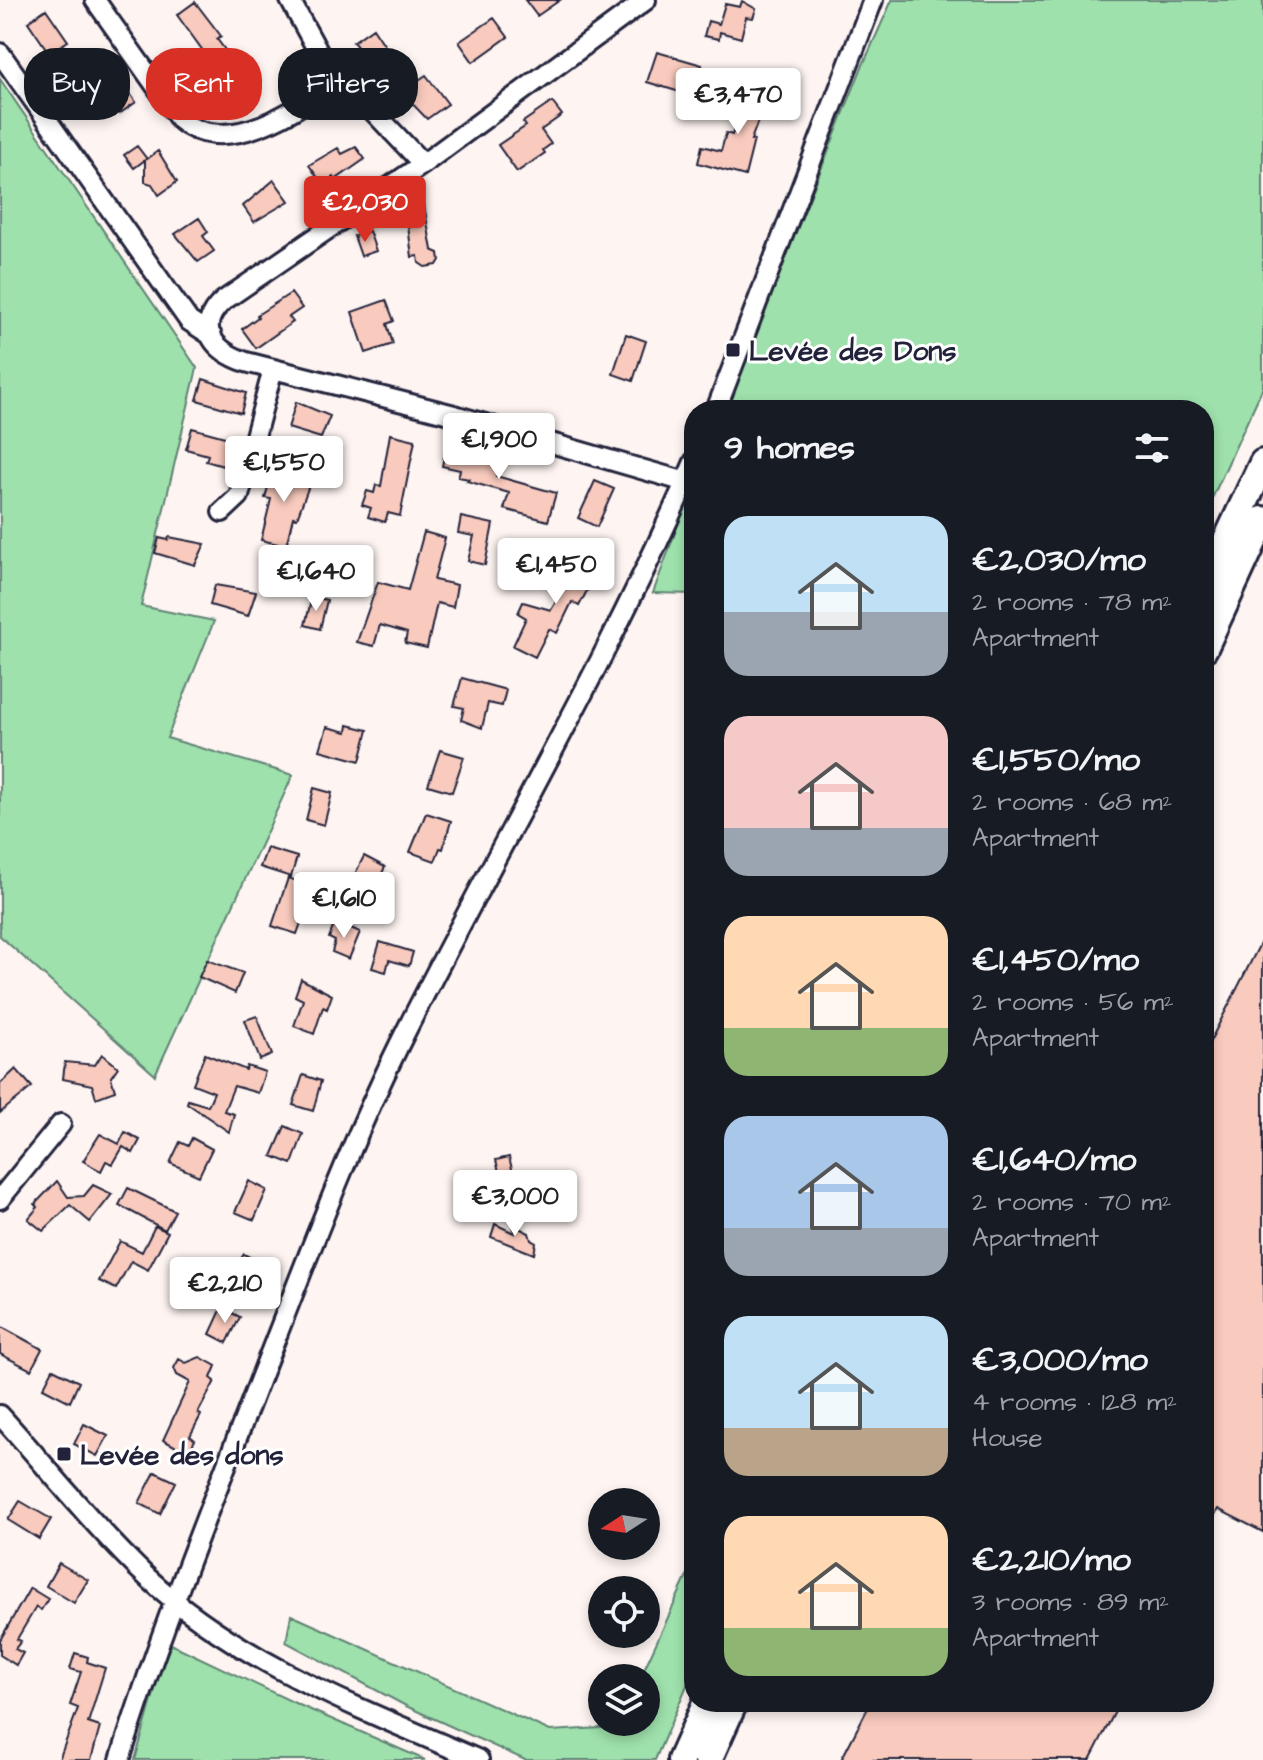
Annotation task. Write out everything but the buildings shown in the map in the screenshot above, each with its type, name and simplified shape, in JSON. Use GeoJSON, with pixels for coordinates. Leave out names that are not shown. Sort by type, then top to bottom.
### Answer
{"type":"FeatureCollection","features":[{"type":"Feature","properties":{"kind":"highway"},"geometry":{"type":"LineString","coordinates":[[1214,568],[1263,463]]}},
{"type":"Feature","properties":{"kind":"highway"},"geometry":{"type":"LineString","coordinates":[[1214,626],[1263,520]]}},
{"type":"Feature","properties":{"kind":"highway"},"geometry":{"type":"LineString","coordinates":[[681,1760],[703,1712]]}},
{"type":"Feature","properties":{"kind":"highway"},"geometry":{"type":"LineString","coordinates":[[708,1760],[730,1712]]}},
{"type":"Feature","properties":{"kind":"street"},"geometry":{"type":"LineString","coordinates":[[95,0],[180,120],[194,129],[215,135],[246,131],[278,115]]}},
{"type":"Feature","properties":{"kind":"street"},"geometry":{"type":"LineString","coordinates":[[290,0],[316,48]]}},
{"type":"Feature","properties":{"kind":"street"},"geometry":{"type":"LineString","coordinates":[[720,400],[873,0]]}},
{"type":"Feature","properties":{"kind":"street"},"geometry":{"type":"LineString","coordinates":[[212,336],[212,314],[223,301],[423,164],[638,2]]}},
{"type":"Feature","properties":{"kind":"street"},"geometry":{"type":"LineString","coordinates":[[0,53],[189,321],[212,336],[223,353],[684,481]]}},
{"type":"Feature","properties":{"kind":"street"},"geometry":{"type":"LineString","coordinates":[[380,120],[423,164]]}},
{"type":"Feature","properties":{"kind":"street"},"geometry":{"type":"LineString","coordinates":[[222,512],[239,496],[273,369]]}},
{"type":"Feature","properties":{"kind":"street"},"geometry":{"type":"LineString","coordinates":[[120,1760],[174,1599],[364,1121],[406,1030],[609,645],[684,486]]}},
{"type":"Feature","properties":{"kind":"street"},"geometry":{"type":"LineString","coordinates":[[0,1199],[61,1124]]}},
{"type":"Feature","properties":{"kind":"street"},"geometry":{"type":"LineString","coordinates":[[0,1415],[126,1555],[174,1599],[265,1661],[331,1695],[479,1760]]}},
{"type":"Feature","properties":{"kind":"green space"},"geometry":{"type":"Polygon","coordinates":[[[892,0],[1263,0],[1263,387],[1214,494],[1214,400],[729,400],[862,67],[892,0]]]}},
{"type":"Feature","properties":{"kind":"green space"},"geometry":{"type":"Polygon","coordinates":[[[0,79],[24,114],[24,120],[28,120],[197,368],[141,606],[214,621],[167,738],[293,775],[155,1075],[0,936],[0,79]]]}},
{"type":"Feature","properties":{"kind":"green space"},"geometry":{"type":"Polygon","coordinates":[[[684,508],[684,594],[653,593],[684,508]]]}},
{"type":"Feature","properties":{"kind":"green space"},"geometry":{"type":"Polygon","coordinates":[[[684,1583],[684,1692],[655,1760],[525,1760],[406,1706],[286,1642],[291,1615],[550,1731],[588,1729],[588,1736],[660,1736],[660,1664],[646,1664],[654,1648],[660,1648],[660,1635],[684,1583]]]}},
{"type":"Feature","properties":{"kind":"green space"},"geometry":{"type":"Polygon","coordinates":[[[171,1644],[297,1704],[425,1760],[135,1760],[171,1644]]]}},
{"type":"Feature","properties":{"kind":"place","name":"Levée des Dons"},"geometry":{"type":"Point","coordinates":[733,350]}},
{"type":"Feature","properties":{"kind":"place","name":"Levée des dons"},"geometry":{"type":"Point","coordinates":[64,1454]}}]}
